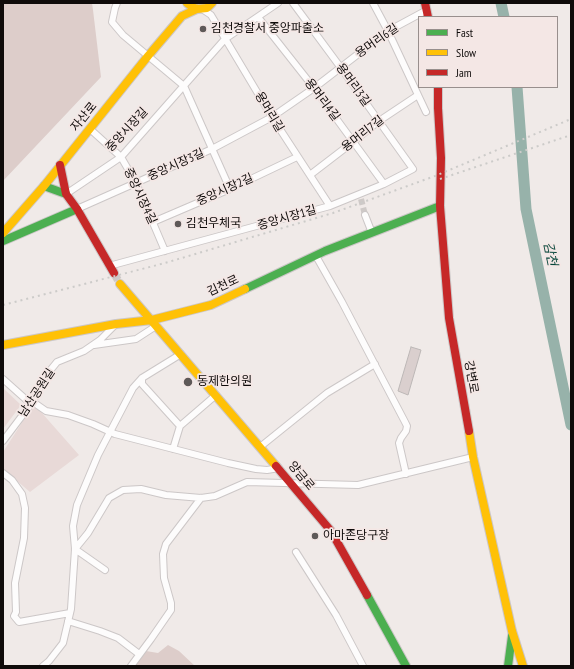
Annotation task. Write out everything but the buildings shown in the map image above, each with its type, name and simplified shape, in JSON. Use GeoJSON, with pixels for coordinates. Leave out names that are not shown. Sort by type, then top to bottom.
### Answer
{"type":"FeatureCollection","features":[{"type":"Feature","properties":{"kind":"street"},"geometry":{"type":"LineString","coordinates":[[117,3],[112,22],[148,56],[184,86],[230,188]]}},
{"type":"Feature","properties":{"kind":"street"},"geometry":{"type":"LineString","coordinates":[[182,16],[186,3],[199,9]]}},
{"type":"Feature","properties":{"kind":"street","name":"중앙시장길"},"geometry":{"type":"LineString","coordinates":[[66,194],[122,157],[225,39],[278,3]]}},
{"type":"Feature","properties":{"kind":"street","name":"용머리3길"},"geometry":{"type":"LineString","coordinates":[[293,3],[413,169]]}},
{"type":"Feature","properties":{"kind":"street"},"geometry":{"type":"LineString","coordinates":[[373,3],[388,31],[426,112]]}},
{"type":"Feature","properties":{"kind":"street"},"geometry":{"type":"LineString","coordinates":[[182,16],[199,9],[207,8],[212,4]]}},
{"type":"Feature","properties":{"kind":"street"},"geometry":{"type":"LineString","coordinates":[[211,15],[210,11],[212,4]]}},
{"type":"Feature","properties":{"kind":"street","name":"용머리길"},"geometry":{"type":"LineString","coordinates":[[199,9],[211,15],[272,118],[330,206]]}},
{"type":"Feature","properties":{"kind":"street","name":"용머리6길"},"geometry":{"type":"LineString","coordinates":[[272,118],[341,68],[388,31],[427,10]]}},
{"type":"Feature","properties":{"kind":"street","name":"자산로"},"geometry":{"type":"LineString","coordinates":[[3,233],[44,186],[182,16]]}},
{"type":"Feature","properties":{"kind":"street","name":"용머리4길"},"geometry":{"type":"LineString","coordinates":[[258,16],[314,88],[384,184]]}},
{"type":"Feature","properties":{"kind":"street","name":"강변로"},"geometry":{"type":"LineString","coordinates":[[438,88],[441,158],[440,206],[449,318],[473,457],[512,631],[522,666]]}},
{"type":"Feature","properties":{"kind":"street","name":"용머리7길"},"geometry":{"type":"LineString","coordinates":[[310,175],[379,121],[418,95]]}},
{"type":"Feature","properties":{"kind":"street","name":"중앙시장3길"},"geometry":{"type":"LineString","coordinates":[[77,209],[212,149],[272,118]]}},
{"type":"Feature","properties":{"kind":"street","name":"중앙시장4길"},"geometry":{"type":"LineString","coordinates":[[90,129],[122,157],[136,183],[165,251]]}},
{"type":"Feature","properties":{"kind":"street","name":"중앙시장2길"},"geometry":{"type":"LineString","coordinates":[[153,222],[297,157]]}},
{"type":"Feature","properties":{"kind":"street"},"geometry":{"type":"LineString","coordinates":[[60,165],[66,194],[77,209],[111,270]]}},
{"type":"Feature","properties":{"kind":"street","name":"중앙시장1길"},"geometry":{"type":"LineString","coordinates":[[111,270],[165,251],[330,206],[360,196],[413,169]]}},
{"type":"Feature","properties":{"kind":"street"},"geometry":{"type":"LineString","coordinates":[[44,186],[66,194]]}},
{"type":"Feature","properties":{"kind":"street","name":"김천로"},"geometry":{"type":"LineString","coordinates":[[3,345],[116,324],[154,323],[211,305],[316,256],[440,206]]}},
{"type":"Feature","properties":{"kind":"street"},"geometry":{"type":"LineString","coordinates":[[3,241],[77,209]]}},
{"type":"Feature","properties":{"kind":"street"},"geometry":{"type":"LineString","coordinates":[[365,215],[372,233]]}},
{"type":"Feature","properties":{"kind":"street"},"geometry":{"type":"LineString","coordinates":[[316,256],[342,302],[407,426],[406,431],[399,443],[406,474]]}},
{"type":"Feature","properties":{"kind":"street"},"geometry":{"type":"LineString","coordinates":[[92,345],[136,339],[154,323],[120,284]]}},
{"type":"Feature","properties":{"kind":"street","name":"양금로"},"geometry":{"type":"LineString","coordinates":[[154,323],[279,468],[331,531],[406,666]]}},
{"type":"Feature","properties":{"kind":"street","name":"남산공원길"},"geometry":{"type":"LineString","coordinates":[[3,441],[32,403],[44,378],[57,362],[84,351],[100,340],[116,324]]}},
{"type":"Feature","properties":{"kind":"street"},"geometry":{"type":"LineString","coordinates":[[43,666],[49,661],[63,643],[70,613],[75,549],[73,526],[77,505],[98,455],[133,388],[142,378],[181,354]]}},
{"type":"Feature","properties":{"kind":"street"},"geometry":{"type":"LineString","coordinates":[[260,447],[327,392],[375,364]]}},
{"type":"Feature","properties":{"kind":"street"},"geometry":{"type":"LineString","coordinates":[[142,378],[142,384],[180,426]]}},
{"type":"Feature","properties":{"kind":"street"},"geometry":{"type":"LineString","coordinates":[[3,379],[32,403],[46,410],[68,415],[115,434],[256,469],[267,470],[279,468]]}},
{"type":"Feature","properties":{"kind":"street"},"geometry":{"type":"LineString","coordinates":[[173,449],[180,426],[216,395]]}},
{"type":"Feature","properties":{"kind":"street"},"geometry":{"type":"LineString","coordinates":[[75,549],[88,534],[109,498],[123,490],[141,489],[166,495],[201,498],[215,496],[247,482],[358,485],[473,457]]}},
{"type":"Feature","properties":{"kind":"street"},"geometry":{"type":"LineString","coordinates":[[3,473],[12,480],[22,494],[25,508],[24,538],[15,583],[16,612],[14,616],[19,622],[70,613]]}},
{"type":"Feature","properties":{"kind":"street"},"geometry":{"type":"LineString","coordinates":[[130,666],[171,610],[171,603],[164,578],[163,554],[166,544],[201,498]]}},
{"type":"Feature","properties":{"kind":"street"},"geometry":{"type":"LineString","coordinates":[[75,549],[105,570]]}},
{"type":"Feature","properties":{"kind":"street"},"geometry":{"type":"LineString","coordinates":[[296,552],[336,614],[363,666]]}},
{"type":"Feature","properties":{"kind":"street"},"geometry":{"type":"LineString","coordinates":[[68,621],[118,638],[139,654]]}},
{"type":"Feature","properties":{"kind":"street"},"geometry":{"type":"LineString","coordinates":[[508,666],[512,631]]}},
{"type":"Feature","properties":{"kind":"shaded area"},"geometry":{"type":"Polygon","coordinates":[[[3,3],[92,3],[101,77],[3,181],[3,3]]]}},
{"type":"Feature","properties":{"kind":"shaded area"},"geometry":{"type":"Polygon","coordinates":[[[3,388],[21,405],[3,429],[3,388]]]}},
{"type":"Feature","properties":{"kind":"shaded area"},"geometry":{"type":"Polygon","coordinates":[[[34,404],[79,455],[30,492],[3,469],[3,452],[34,404]]]}},
{"type":"Feature","properties":{"kind":"shaded area"},"geometry":{"type":"Polygon","coordinates":[[[168,645],[179,651],[195,666],[134,666],[146,651],[158,653],[168,645]]]}},
{"type":"Feature","properties":{"kind":"waterway","name":"감천"},"geometry":{"type":"LineString","coordinates":[[501,3],[504,16]]}},
{"type":"Feature","properties":{"kind":"waterway","name":"감천"},"geometry":{"type":"LineString","coordinates":[[517,88],[526,209],[571,425]]}},
{"type":"Feature","properties":{"kind":"tunnel"},"geometry":{"type":"LineString","coordinates":[[361,199],[365,215]]}},
{"type":"Feature","properties":{"kind":"tunnel"},"geometry":{"type":"LineString","coordinates":[[114,273],[120,284]]}},
{"type":"Feature","properties":{"kind":"railway"},"geometry":{"type":"LineString","coordinates":[[3,305],[165,263],[333,213],[435,176],[571,119]]}},
{"type":"Feature","properties":{"kind":"railway"},"geometry":{"type":"LineString","coordinates":[[440,179],[571,135]]}},
{"type":"Feature","properties":{"kind":"traffic: fast"},"geometry":{"type":"LineString","coordinates":[[44,186],[66,194]]}},
{"type":"Feature","properties":{"kind":"traffic: fast"},"geometry":{"type":"LineString","coordinates":[[245,289],[325,251],[440,206]]}},
{"type":"Feature","properties":{"kind":"traffic: fast"},"geometry":{"type":"LineString","coordinates":[[3,241],[77,209]]}},
{"type":"Feature","properties":{"kind":"traffic: fast"},"geometry":{"type":"LineString","coordinates":[[367,595],[406,666]]}},
{"type":"Feature","properties":{"kind":"traffic: fast"},"geometry":{"type":"LineString","coordinates":[[508,666],[512,636]]}},
{"type":"Feature","properties":{"kind":"traffic: slow"},"geometry":{"type":"LineString","coordinates":[[187,3],[197,9],[207,8],[212,3]]}},
{"type":"Feature","properties":{"kind":"traffic: slow"},"geometry":{"type":"LineString","coordinates":[[3,233],[44,186],[182,16],[197,9]]}},
{"type":"Feature","properties":{"kind":"traffic: slow"},"geometry":{"type":"LineString","coordinates":[[120,284],[276,466]]}},
{"type":"Feature","properties":{"kind":"traffic: slow"},"geometry":{"type":"LineString","coordinates":[[3,345],[116,324],[152,320],[211,305],[245,289]]}},
{"type":"Feature","properties":{"kind":"traffic: slow"},"geometry":{"type":"LineString","coordinates":[[469,431],[473,457],[512,631],[523,666]]}},
{"type":"Feature","properties":{"kind":"traffic: jam"},"geometry":{"type":"LineString","coordinates":[[425,3],[428,16]]}},
{"type":"Feature","properties":{"kind":"traffic: jam"},"geometry":{"type":"LineString","coordinates":[[438,88],[441,158],[440,206],[449,318],[469,431]]}},
{"type":"Feature","properties":{"kind":"traffic: jam"},"geometry":{"type":"LineString","coordinates":[[60,165],[66,194],[77,209],[114,273]]}},
{"type":"Feature","properties":{"kind":"traffic: jam"},"geometry":{"type":"LineString","coordinates":[[276,466],[331,531],[367,595]]}},
{"type":"Feature","properties":{"kind":"place","name":"김천경찰서 중앙파출소"},"geometry":{"type":"Point","coordinates":[203,29]}},
{"type":"Feature","properties":{"kind":"place","name":"김천우체국"},"geometry":{"type":"Point","coordinates":[178,224]}},
{"type":"Feature","properties":{"kind":"place","name":"동제한의원"},"geometry":{"type":"Point","coordinates":[188,382]}},
{"type":"Feature","properties":{"kind":"place","name":"아마존당구장"},"geometry":{"type":"Point","coordinates":[315,536]}}]}
